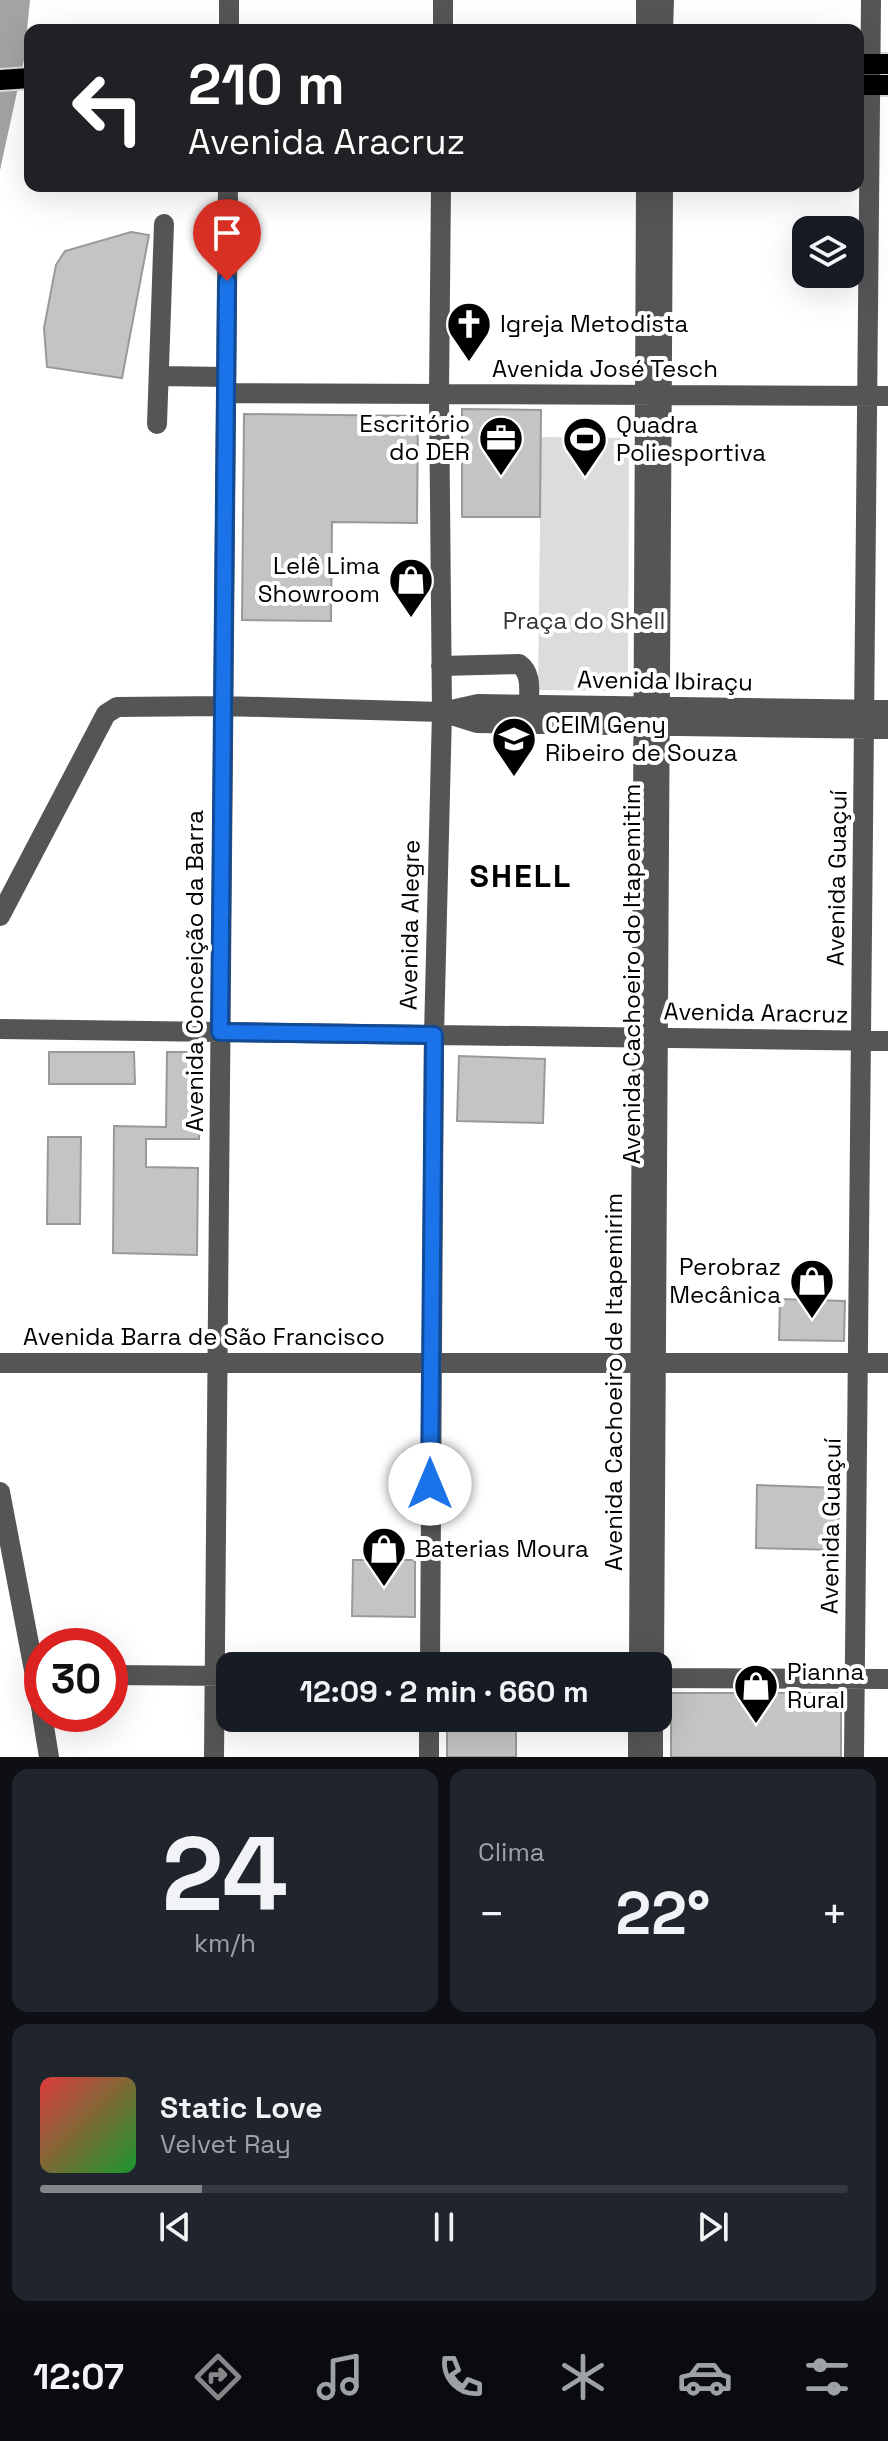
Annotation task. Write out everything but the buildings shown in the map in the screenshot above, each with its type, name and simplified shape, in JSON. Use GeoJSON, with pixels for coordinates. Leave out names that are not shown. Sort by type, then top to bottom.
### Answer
{"type":"FeatureCollection","features":[{"type":"Feature","properties":{"kind":"main road"},"geometry":{"type":"LineString","coordinates":[[0,80],[24,78]]}},
{"type":"Feature","properties":{"kind":"street"},"geometry":{"type":"LineString","coordinates":[[229,0],[229,24]]}},
{"type":"Feature","properties":{"kind":"street"},"geometry":{"type":"LineString","coordinates":[[443,0],[443,24]]}},
{"type":"Feature","properties":{"kind":"street"},"geometry":{"type":"LineString","coordinates":[[646,0],[646,24]]}},
{"type":"Feature","properties":{"kind":"street"},"geometry":{"type":"LineString","coordinates":[[663,24],[664,0]]}},
{"type":"Feature","properties":{"kind":"street","name":"Avenida Guaçuí"},"geometry":{"type":"LineString","coordinates":[[854,1757],[864,719],[878,396],[871,0]]}},
{"type":"Feature","properties":{"kind":"street","name":"Avenida Conceição da Barra"},"geometry":{"type":"LineString","coordinates":[[222,1652],[217,1363],[228,192]]}},
{"type":"Feature","properties":{"kind":"street","name":"Avenida Alegre"},"geometry":{"type":"LineString","coordinates":[[430,1652],[434,1035],[442,712],[441,192]]}},
{"type":"Feature","properties":{"kind":"street","name":"Avenida Cachoeiro de Itapemirim"},"geometry":{"type":"LineString","coordinates":[[639,1652],[648,1363],[653,395],[646,192]]}},
{"type":"Feature","properties":{"kind":"street"},"geometry":{"type":"LineString","coordinates":[[653,395],[663,192]]}},
{"type":"Feature","properties":{"kind":"street"},"geometry":{"type":"LineString","coordinates":[[157,424],[164,224]]}},
{"type":"Feature","properties":{"kind":"street","name":"Avenida José Tesch"},"geometry":{"type":"LineString","coordinates":[[159,376],[226,385],[439,394],[878,396]]}},
{"type":"Feature","properties":{"kind":"street"},"geometry":{"type":"LineString","coordinates":[[441,666],[519,664],[526,669],[528,677],[529,705]]}},
{"type":"Feature","properties":{"kind":"street","name":"Avenida Ibiraçu"},"geometry":{"type":"LineString","coordinates":[[0,916],[111,709],[117,707],[223,706],[442,712],[478,704],[529,705],[651,716]]}},
{"type":"Feature","properties":{"kind":"street","name":"Avenida Ibiraçu"},"geometry":{"type":"LineString","coordinates":[[442,712],[477,723],[651,716],[864,719],[888,710]]}},
{"type":"Feature","properties":{"kind":"street","name":"Avenida Ibiraçu"},"geometry":{"type":"LineString","coordinates":[[864,719],[888,729]]}},
{"type":"Feature","properties":{"kind":"street","name":"Avenida Aracruz"},"geometry":{"type":"LineString","coordinates":[[0,1029],[888,1041]]}},
{"type":"Feature","properties":{"kind":"street","name":"Avenida Barra de São Francisco"},"geometry":{"type":"LineString","coordinates":[[0,1363],[888,1363]]}},
{"type":"Feature","properties":{"kind":"street"},"geometry":{"type":"LineString","coordinates":[[648,1363],[654,1652]]}},
{"type":"Feature","properties":{"kind":"street"},"geometry":{"type":"LineString","coordinates":[[0,1492],[29,1628]]}},
{"type":"Feature","properties":{"kind":"street"},"geometry":{"type":"LineString","coordinates":[[128,1675],[216,1676]]}},
{"type":"Feature","properties":{"kind":"street"},"geometry":{"type":"LineString","coordinates":[[672,1678],[888,1679]]}},
{"type":"Feature","properties":{"kind":"street"},"geometry":{"type":"LineString","coordinates":[[45,1732],[49,1757]]}},
{"type":"Feature","properties":{"kind":"street","name":"Avenida Conceição da Barra"},"geometry":{"type":"LineString","coordinates":[[214,1757],[216,1732]]}},
{"type":"Feature","properties":{"kind":"street"},"geometry":{"type":"LineString","coordinates":[[429,1732],[429,1757]]}},
{"type":"Feature","properties":{"kind":"street"},"geometry":{"type":"LineString","coordinates":[[638,1732],[638,1757]]}},
{"type":"Feature","properties":{"kind":"street"},"geometry":{"type":"LineString","coordinates":[[653,1732],[653,1757]]}},
{"type":"Feature","properties":{"kind":"green space","name":"Praça do Shell"},"geometry":{"type":"Polygon","coordinates":[[[541,437],[629,438],[628,691],[538,690],[541,437]]]}},
{"type":"Feature","properties":{"kind":"shaded area"},"geometry":{"type":"Polygon","coordinates":[[[0,0],[30,0],[28,24],[24,24],[24,60],[0,170],[0,0]]]}},
{"type":"Feature","properties":{"kind":"place","name":"Igreja Metodista"},"geometry":{"type":"Point","coordinates":[469,363]}},
{"type":"Feature","properties":{"kind":"place","name":"Escritório do DER"},"geometry":{"type":"Point","coordinates":[501,477]}},
{"type":"Feature","properties":{"kind":"place","name":"Quadra Poliesportiva"},"geometry":{"type":"Point","coordinates":[585,478]}},
{"type":"Feature","properties":{"kind":"place","name":"Lelê Lima Showroom"},"geometry":{"type":"Point","coordinates":[411,619]}},
{"type":"Feature","properties":{"kind":"place","name":"CEIM Geny Ribeiro de Souza"},"geometry":{"type":"Point","coordinates":[514,778]}},
{"type":"Feature","properties":{"kind":"place","name":"Perobraz Mecânica"},"geometry":{"type":"Point","coordinates":[812,1320]}},
{"type":"Feature","properties":{"kind":"place","name":"Baterias Moura"},"geometry":{"type":"Point","coordinates":[384,1588]}},
{"type":"Feature","properties":{"kind":"place","name":"Pianna Rural"},"geometry":{"type":"Point","coordinates":[756,1725]}},
{"type":"Feature","properties":{"kind":"district","name":"SHELL"},"geometry":{"type":"Point","coordinates":[521,876]}},
{"type":"Feature","properties":{"kind":"route"},"geometry":{"type":"LineString","coordinates":[[227,281],[220,1032],[434,1035],[430,1484]]}}]}
